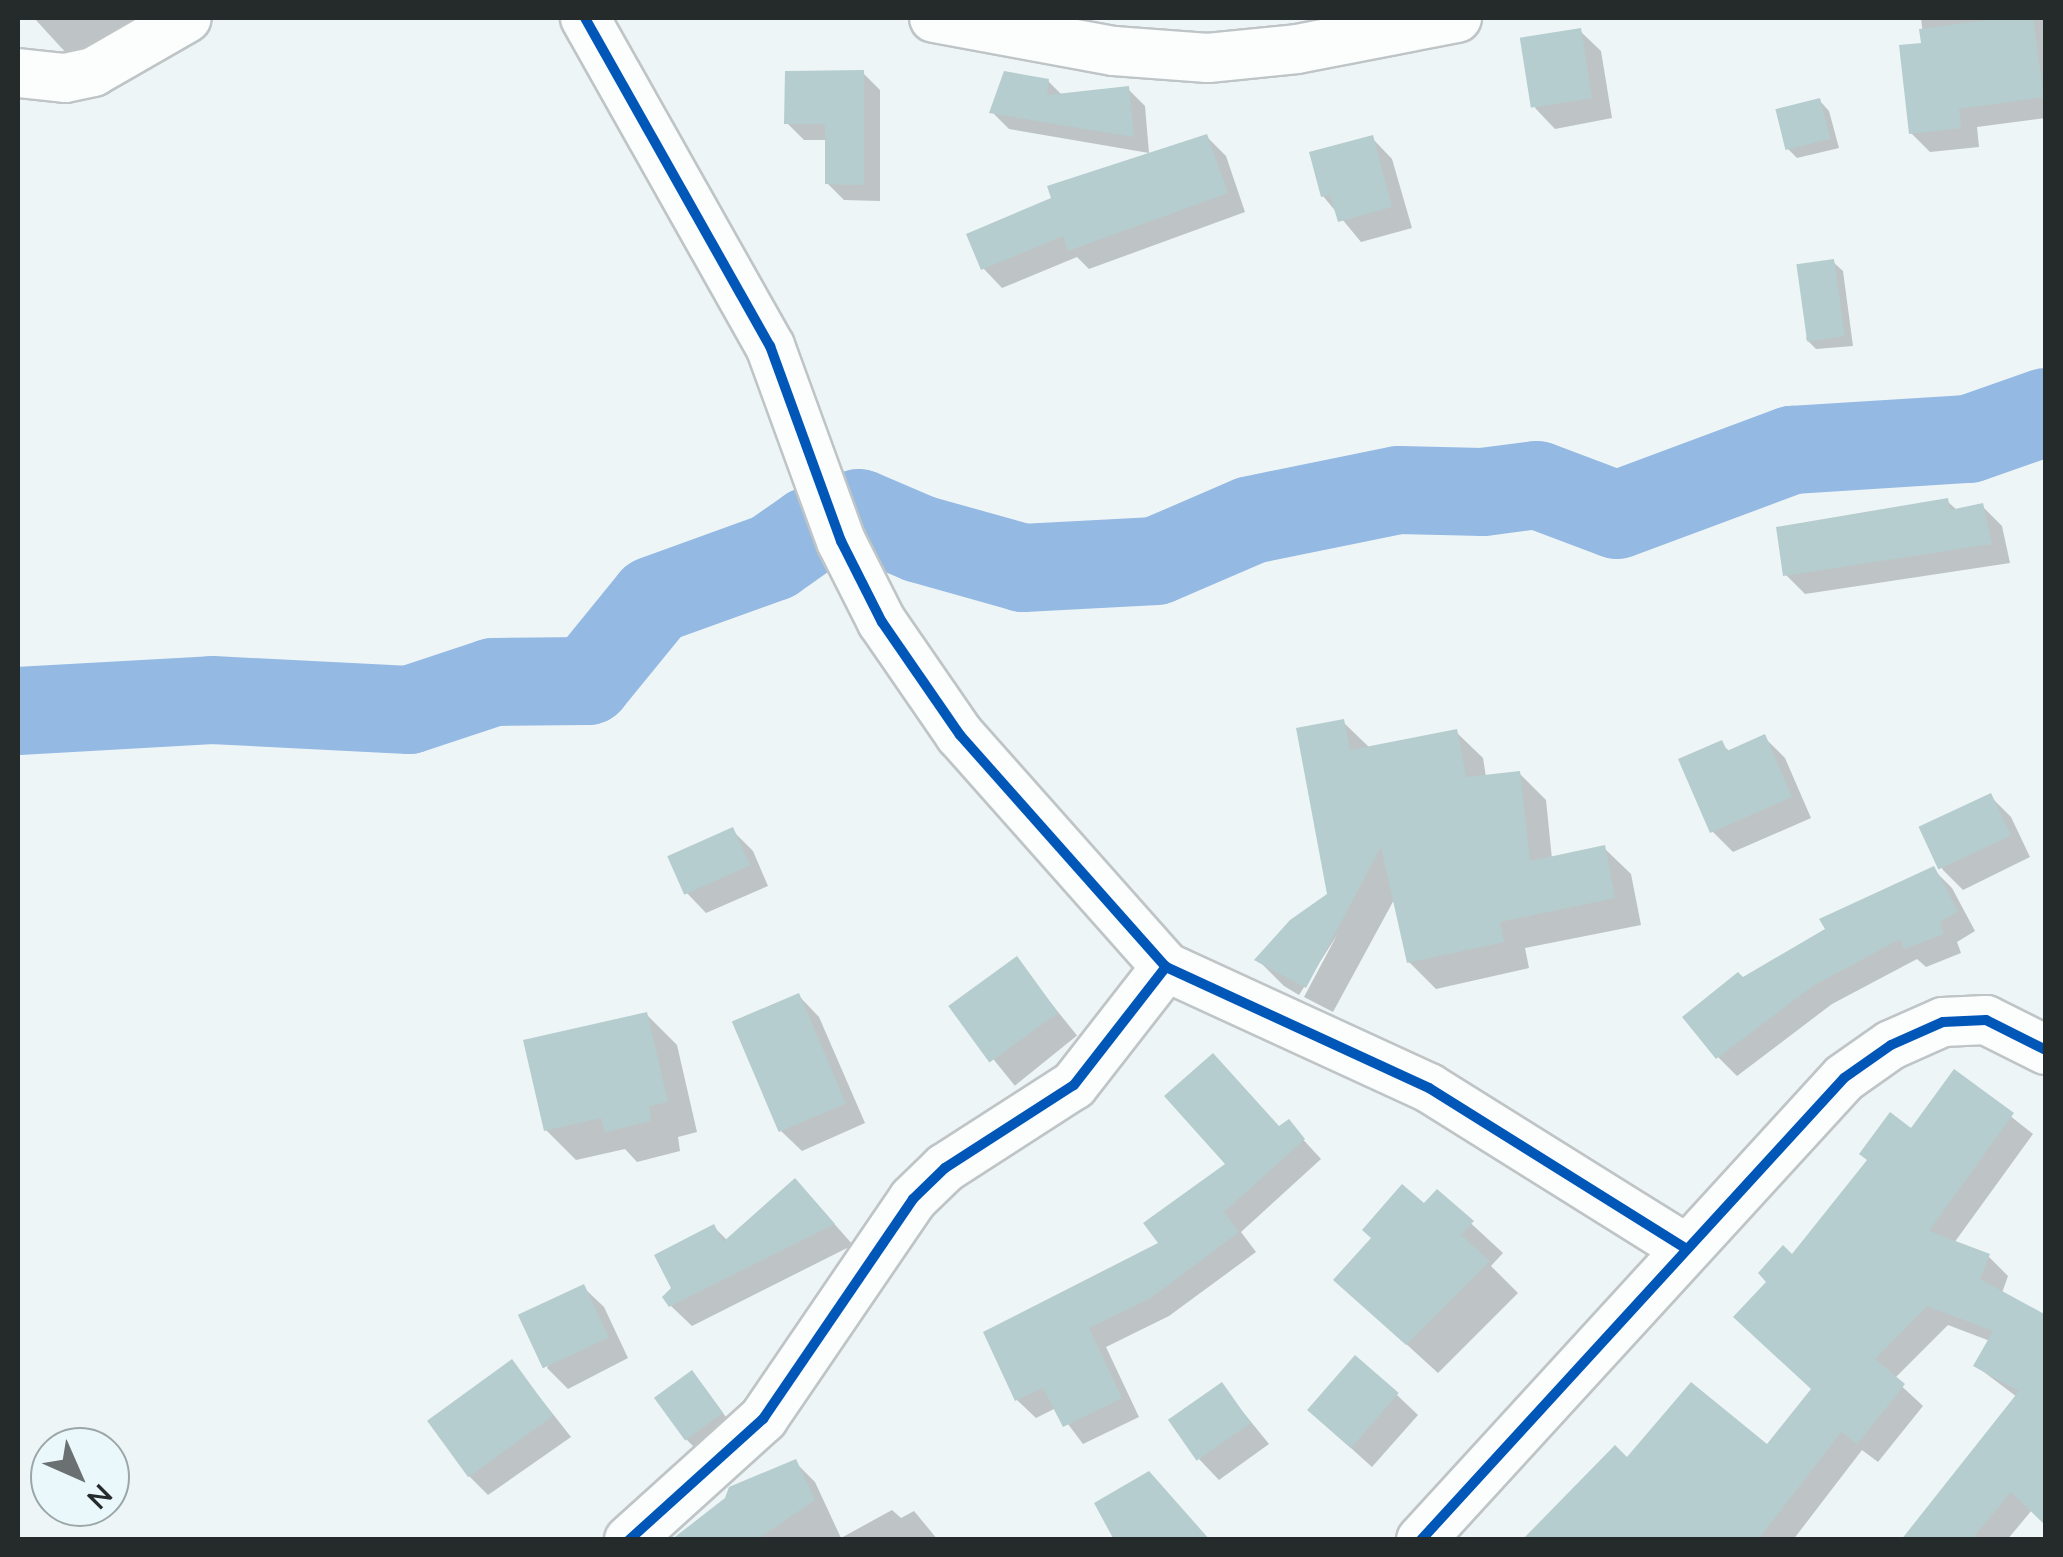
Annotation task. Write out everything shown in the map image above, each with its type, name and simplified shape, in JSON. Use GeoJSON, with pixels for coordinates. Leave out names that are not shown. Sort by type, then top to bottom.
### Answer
{"type":"FeatureCollection","features":[{"type":"Feature","properties":{"kind":"street"},"geometry":{"type":"LineString","coordinates":[[18,72],[66,78],[93,72],[187,18]]}},
{"type":"Feature","properties":{"kind":"street"},"geometry":{"type":"LineString","coordinates":[[934,18],[1114,51],[1208,58],[1297,49],[1457,18]]}},
{"type":"Feature","properties":{"kind":"street"},"geometry":{"type":"LineString","coordinates":[[597,23],[770,346],[841,541],[882,622],[960,735],[1166,967],[1429,1088],[1683,1247]]}},
{"type":"Feature","properties":{"kind":"street"},"geometry":{"type":"LineString","coordinates":[[629,1540],[763,1419],[913,1199],[945,1168],[1074,1085],[1166,967]]}},
{"type":"Feature","properties":{"kind":"street"},"geometry":{"type":"LineString","coordinates":[[1421,1540],[1802,1118],[1891,1044],[1943,1022],[1986,1020],[2046,1050]]}},
{"type":"Feature","properties":{"kind":"building"},"geometry":{"type":"Polygon","coordinates":[[[2033,18],[2044,97],[1959,109],[1961,128],[1909,134],[1899,45],[1921,43],[1919,29],[2033,18]]]}},
{"type":"Feature","properties":{"kind":"building"},"geometry":{"type":"Polygon","coordinates":[[[1581,28],[1592,98],[1531,108],[1520,38],[1581,28]]]}},
{"type":"Feature","properties":{"kind":"building"},"geometry":{"type":"Polygon","coordinates":[[[864,70],[864,185],[825,184],[825,124],[784,124],[785,71],[864,70]]]}},
{"type":"Feature","properties":{"kind":"building"},"geometry":{"type":"Polygon","coordinates":[[[1004,71],[1049,79],[1047,95],[1129,86],[1134,137],[989,113],[1004,71]]]}},
{"type":"Feature","properties":{"kind":"building"},"geometry":{"type":"Polygon","coordinates":[[[1820,98],[1830,139],[1786,150],[1775,109],[1820,98]]]}},
{"type":"Feature","properties":{"kind":"building"},"geometry":{"type":"Polygon","coordinates":[[[1207,134],[1228,193],[1068,251],[1063,236],[981,270],[966,234],[1051,198],[1047,186],[1207,134]]]}},
{"type":"Feature","properties":{"kind":"building"},"geometry":{"type":"Polygon","coordinates":[[[1373,135],[1392,207],[1338,222],[1330,195],[1321,197],[1309,152],[1373,135]]]}},
{"type":"Feature","properties":{"kind":"building"},"geometry":{"type":"Polygon","coordinates":[[[1834,259],[1845,336],[1807,342],[1796,264],[1834,259]]]}},
{"type":"Feature","properties":{"kind":"building"},"geometry":{"type":"Polygon","coordinates":[[[1948,498],[1950,510],[1983,503],[1992,544],[1783,576],[1776,527],[1948,498]]]}},
{"type":"Feature","properties":{"kind":"building"},"geometry":{"type":"Polygon","coordinates":[[[1344,719],[1350,750],[1457,729],[1466,777],[1520,771],[1530,861],[1605,845],[1615,898],[1500,922],[1504,942],[1407,963],[1381,847],[1306,988],[1254,960],[1290,920],[1327,894],[1296,728],[1344,719]]]}},
{"type":"Feature","properties":{"kind":"building"},"geometry":{"type":"Polygon","coordinates":[[[1765,734],[1792,797],[1710,833],[1678,759],[1722,740],[1727,751],[1765,734]]]}},
{"type":"Feature","properties":{"kind":"building"},"geometry":{"type":"Polygon","coordinates":[[[1991,793],[2011,836],[1938,869],[1918,827],[1991,793]]]}},
{"type":"Feature","properties":{"kind":"building"},"geometry":{"type":"Polygon","coordinates":[[[733,827],[750,865],[684,895],[667,856],[733,827]]]}},
{"type":"Feature","properties":{"kind":"building"},"geometry":{"type":"Polygon","coordinates":[[[1934,866],[1958,911],[1940,922],[1944,934],[1904,949],[1900,939],[1813,986],[1716,1059],[1682,1017],[1738,972],[1743,977],[1825,929],[1819,919],[1934,866]]]}},
{"type":"Feature","properties":{"kind":"building"},"geometry":{"type":"Polygon","coordinates":[[[1017,956],[1058,1013],[989,1063],[948,1006],[1017,956]]]}},
{"type":"Feature","properties":{"kind":"building"},"geometry":{"type":"Polygon","coordinates":[[[799,993],[846,1103],[779,1132],[732,1022],[799,993]]]}},
{"type":"Feature","properties":{"kind":"building"},"geometry":{"type":"Polygon","coordinates":[[[647,1012],[668,1102],[649,1106],[651,1121],[605,1132],[601,1118],[544,1131],[523,1040],[647,1012]]]}},
{"type":"Feature","properties":{"kind":"building"},"geometry":{"type":"Polygon","coordinates":[[[1213,1053],[1279,1126],[1289,1119],[1305,1139],[1224,1212],[1239,1232],[1151,1298],[1089,1328],[1122,1398],[1063,1427],[1043,1388],[1015,1401],[983,1332],[1158,1243],[1143,1223],[1225,1164],[1164,1096],[1213,1053]]]}},
{"type":"Feature","properties":{"kind":"building"},"geometry":{"type":"Polygon","coordinates":[[[1954,1069],[2014,1113],[1929,1231],[1990,1254],[1980,1279],[2046,1315],[2046,1526],[2011,1492],[1971,1540],[1901,1540],[2019,1391],[1973,1366],[1993,1331],[1927,1306],[1875,1359],[1905,1384],[1857,1444],[1841,1432],[1758,1540],[1522,1540],[1615,1445],[1627,1457],[1691,1382],[1767,1444],[1811,1389],[1733,1317],[1766,1282],[1758,1273],[1783,1245],[1792,1254],[1867,1160],[1859,1154],[1890,1112],[1911,1128],[1954,1069]]]}},
{"type":"Feature","properties":{"kind":"building"},"geometry":{"type":"Polygon","coordinates":[[[795,1178],[835,1224],[669,1307],[662,1297],[671,1288],[654,1255],[714,1224],[723,1242],[795,1178]]]}},
{"type":"Feature","properties":{"kind":"building"},"geometry":{"type":"Polygon","coordinates":[[[1402,1184],[1424,1203],[1437,1189],[1474,1221],[1461,1235],[1490,1261],[1406,1345],[1333,1280],[1371,1238],[1362,1230],[1402,1184]]]}},
{"type":"Feature","properties":{"kind":"building"},"geometry":{"type":"Polygon","coordinates":[[[584,1284],[609,1337],[543,1368],[518,1315],[584,1284]]]}},
{"type":"Feature","properties":{"kind":"building"},"geometry":{"type":"Polygon","coordinates":[[[1355,1355],[1399,1393],[1351,1448],[1307,1410],[1355,1355]]]}},
{"type":"Feature","properties":{"kind":"building"},"geometry":{"type":"Polygon","coordinates":[[[512,1359],[553,1416],[468,1477],[427,1421],[512,1359]]]}},
{"type":"Feature","properties":{"kind":"building"},"geometry":{"type":"Polygon","coordinates":[[[692,1370],[723,1413],[685,1441],[654,1398],[692,1370]]]}},
{"type":"Feature","properties":{"kind":"building"},"geometry":{"type":"Polygon","coordinates":[[[1222,1382],[1251,1423],[1197,1461],[1168,1420],[1222,1382]]]}},
{"type":"Feature","properties":{"kind":"building"},"geometry":{"type":"Polygon","coordinates":[[[796,1459],[815,1500],[756,1540],[671,1540],[725,1498],[729,1487],[796,1459]]]}},
{"type":"Feature","properties":{"kind":"building"},"geometry":{"type":"Polygon","coordinates":[[[1149,1471],[1210,1540],[1114,1540],[1094,1503],[1149,1471]]]}},
{"type":"Feature","properties":{"kind":"waterway"},"geometry":{"type":"LineString","coordinates":[[18,711],[212,700],[409,710],[493,682],[588,681],[654,600],[773,557],[810,531],[859,513],[920,539],[1023,568],[1156,561],[1251,520],[1399,490],[1483,492],[1537,485],[1617,515],[1792,450],[1969,439],[2046,412]]}},
{"type":"Feature","properties":{"kind":"cycle path"},"geometry":{"type":"LineString","coordinates":[[585,18],[770,346],[841,541],[882,622],[960,735],[1166,967],[1429,1088],[1683,1247]]}},
{"type":"Feature","properties":{"kind":"cycle path"},"geometry":{"type":"LineString","coordinates":[[629,1540],[763,1419],[913,1199],[945,1168],[1074,1085],[1166,967]]}},
{"type":"Feature","properties":{"kind":"cycle path"},"geometry":{"type":"LineString","coordinates":[[1421,1540],[1844,1078],[1891,1045],[1943,1022],[1986,1020],[2046,1050]]}}]}
